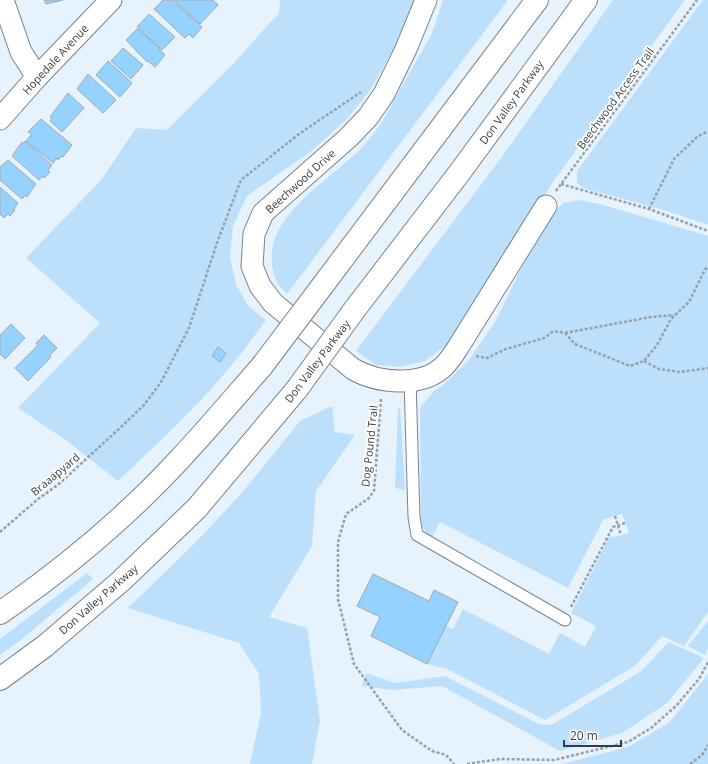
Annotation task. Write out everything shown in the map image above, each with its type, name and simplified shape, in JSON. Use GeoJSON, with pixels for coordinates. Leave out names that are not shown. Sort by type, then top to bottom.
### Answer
{"type":"FeatureCollection","features":[{"type":"Feature","properties":{"kind":"highway"},"geometry":{"type":"LineString","coordinates":[[0,613],[36,588],[112,525],[177,462],[262,366],[537,0]]}},
{"type":"Feature","properties":{"kind":"highway","name":"Don Valley Parkway"},"geometry":{"type":"LineString","coordinates":[[0,680],[44,646],[121,581],[197,508],[296,389],[455,178],[586,0]]}},
{"type":"Feature","properties":{"kind":"street"},"geometry":{"type":"LineString","coordinates":[[3,0],[21,52],[37,77]]}},
{"type":"Feature","properties":{"kind":"street","name":"Hopedale Avenue"},"geometry":{"type":"LineString","coordinates":[[0,119],[37,77],[111,0]]}},
{"type":"Feature","properties":{"kind":"street","name":"Beechwood Drive"},"geometry":{"type":"LineString","coordinates":[[426,0],[406,49],[384,94],[368,117],[349,137],[263,213],[254,234],[252,266],[260,286],[273,303],[353,369],[362,374],[383,380],[410,380],[433,374],[443,367],[457,349],[546,206]]}},
{"type":"Feature","properties":{"kind":"lane"},"geometry":{"type":"LineString","coordinates":[[410,380],[414,517],[417,535],[565,620]]}},
{"type":"Feature","properties":{"kind":"path","name":"Beechwood Access Trail"},"geometry":{"type":"LineString","coordinates":[[546,206],[697,0]]}},
{"type":"Feature","properties":{"kind":"path"},"geometry":{"type":"LineString","coordinates":[[649,209],[674,158],[697,137],[708,131]]}},
{"type":"Feature","properties":{"kind":"path"},"geometry":{"type":"LineString","coordinates":[[561,184],[649,209],[708,231]]}},
{"type":"Feature","properties":{"kind":"path"},"geometry":{"type":"LineString","coordinates":[[565,333],[575,344],[630,366],[644,361],[657,345],[674,315],[689,302],[705,269],[708,268]]}},
{"type":"Feature","properties":{"kind":"path"},"geometry":{"type":"LineString","coordinates":[[457,349],[474,356],[487,358],[506,349],[544,338],[554,331],[565,333],[651,317],[674,315]]}},
{"type":"Feature","properties":{"kind":"path"},"geometry":{"type":"LineString","coordinates":[[644,361],[660,369],[680,372],[708,368]]}},
{"type":"Feature","properties":{"kind":"path","name":"Dog Pound Trail"},"geometry":{"type":"LineString","coordinates":[[383,380],[374,491],[368,499],[346,514],[339,534],[339,606],[357,670],[402,730],[432,751],[446,755],[454,764]]}},
{"type":"Feature","properties":{"kind":"path","name":"Braaapyard"},"geometry":{"type":"LineString","coordinates":[[0,532],[37,500],[60,483],[120,428]]}},
{"type":"Feature","properties":{"kind":"path"},"geometry":{"type":"LineString","coordinates":[[615,516],[621,535]]}},
{"type":"Feature","properties":{"kind":"path"},"geometry":{"type":"LineString","coordinates":[[565,620],[613,527],[625,523]]}},
{"type":"Feature","properties":{"kind":"path"},"geometry":{"type":"LineString","coordinates":[[467,764],[500,759],[554,760],[628,742],[651,728],[676,706],[699,679],[708,662]]}},
{"type":"Feature","properties":{"kind":"path"},"geometry":{"type":"LineString","coordinates":[[690,764],[702,755],[708,745]]}},
{"type":"Feature","properties":{"kind":"shaded area"},"geometry":{"type":"Polygon","coordinates":[[[280,0],[415,0],[395,46],[369,92],[345,121],[310,152],[247,196],[233,226],[230,257],[236,284],[248,306],[266,320],[244,350],[204,397],[118,481],[67,441],[18,408],[100,323],[26,258],[102,179],[136,128],[167,130],[231,66],[279,13],[280,0]]]}},
{"type":"Feature","properties":{"kind":"shaded area"},"geometry":{"type":"Polygon","coordinates":[[[443,0],[508,0],[287,294],[276,281],[272,265],[273,246],[280,229],[291,212],[305,197],[352,157],[376,131],[431,35],[443,0]]]}},
{"type":"Feature","properties":{"kind":"shaded area"},"geometry":{"type":"Polygon","coordinates":[[[613,0],[685,0],[555,179],[449,343],[425,361],[399,367],[376,365],[356,351],[501,158],[613,0]]]}},
{"type":"Feature","properties":{"kind":"shaded area"},"geometry":{"type":"Polygon","coordinates":[[[703,0],[708,0],[708,225],[667,211],[583,188],[577,183],[577,171],[703,0]]]}},
{"type":"Feature","properties":{"kind":"shaded area"},"geometry":{"type":"Polygon","coordinates":[[[579,200],[600,204],[708,236],[708,612],[684,646],[662,636],[635,666],[545,720],[447,669],[427,664],[446,626],[453,629],[463,609],[549,654],[560,633],[585,647],[596,626],[571,613],[609,538],[629,533],[622,514],[603,520],[568,588],[440,522],[430,538],[422,526],[421,521],[420,408],[434,391],[442,386],[468,361],[495,322],[524,263],[553,214],[563,203],[579,200]]]}},
{"type":"Feature","properties":{"kind":"shaded area"},"geometry":{"type":"Polygon","coordinates":[[[332,406],[335,432],[355,435],[316,491],[312,546],[269,617],[307,628],[320,721],[312,764],[250,764],[261,713],[259,674],[239,643],[128,608],[194,544],[241,494],[300,421],[332,406]]]}},
{"type":"Feature","properties":{"kind":"shaded area"},"geometry":{"type":"Polygon","coordinates":[[[400,407],[405,490],[395,488],[398,408],[400,407]]]}},
{"type":"Feature","properties":{"kind":"shaded area"},"geometry":{"type":"Polygon","coordinates":[[[87,573],[93,579],[21,640],[0,655],[0,639],[87,573]]]}},
{"type":"Feature","properties":{"kind":"shaded area"},"geometry":{"type":"Polygon","coordinates":[[[708,621],[708,648],[705,655],[688,646],[708,621]]]}},
{"type":"Feature","properties":{"kind":"shaded area"},"geometry":{"type":"Polygon","coordinates":[[[669,642],[704,658],[667,703],[622,733],[560,751],[442,686],[392,690],[362,686],[366,673],[395,683],[445,676],[539,724],[551,725],[640,672],[669,642]]]}},
{"type":"Feature","properties":{"kind":"shaded area"},"geometry":{"type":"Polygon","coordinates":[[[708,674],[708,764],[562,764],[628,747],[670,722],[708,674]]]}},
{"type":"Feature","properties":{"kind":"building"},"geometry":{"type":"Polygon","coordinates":[[[44,0],[63,0],[46,4],[44,0]]]}},
{"type":"Feature","properties":{"kind":"building"},"geometry":{"type":"Polygon","coordinates":[[[163,0],[172,0],[202,27],[193,38],[189,34],[185,38],[154,9],[163,0]]]}},
{"type":"Feature","properties":{"kind":"building"},"geometry":{"type":"Polygon","coordinates":[[[174,0],[213,0],[218,5],[200,24],[174,0]]]}},
{"type":"Feature","properties":{"kind":"building"},"geometry":{"type":"Polygon","coordinates":[[[149,14],[175,37],[162,50],[137,27],[149,14]]]}},
{"type":"Feature","properties":{"kind":"building"},"geometry":{"type":"Polygon","coordinates":[[[137,29],[160,48],[159,49],[165,55],[155,67],[148,61],[147,62],[126,40],[137,29]]]}},
{"type":"Feature","properties":{"kind":"building"},"geometry":{"type":"Polygon","coordinates":[[[123,48],[143,65],[131,79],[111,61],[123,48]]]}},
{"type":"Feature","properties":{"kind":"building"},"geometry":{"type":"Polygon","coordinates":[[[108,61],[132,83],[120,97],[96,75],[108,61]]]}},
{"type":"Feature","properties":{"kind":"building"},"geometry":{"type":"Polygon","coordinates":[[[88,74],[116,100],[103,113],[77,89],[88,74]]]}},
{"type":"Feature","properties":{"kind":"building"},"geometry":{"type":"Polygon","coordinates":[[[68,93],[84,108],[62,132],[50,121],[52,118],[50,117],[68,93]]]}},
{"type":"Feature","properties":{"kind":"building"},"geometry":{"type":"Polygon","coordinates":[[[41,119],[72,145],[63,157],[62,156],[58,160],[57,158],[53,163],[26,141],[32,134],[28,132],[41,119]]]}},
{"type":"Feature","properties":{"kind":"building"},"geometry":{"type":"Polygon","coordinates":[[[25,141],[52,165],[48,170],[50,172],[44,178],[43,176],[39,180],[12,156],[22,142],[24,143],[25,141]]]}},
{"type":"Feature","properties":{"kind":"building"},"geometry":{"type":"Polygon","coordinates":[[[8,160],[36,184],[27,197],[26,195],[22,199],[0,180],[0,167],[8,160]]]}},
{"type":"Feature","properties":{"kind":"building"},"geometry":{"type":"Polygon","coordinates":[[[0,187],[18,203],[10,216],[8,214],[4,218],[0,214],[0,187]]]}},
{"type":"Feature","properties":{"kind":"building"},"geometry":{"type":"Polygon","coordinates":[[[11,324],[25,338],[5,359],[0,354],[0,335],[11,324]]]}},
{"type":"Feature","properties":{"kind":"building"},"geometry":{"type":"Polygon","coordinates":[[[44,335],[57,348],[50,355],[51,357],[28,381],[15,368],[38,345],[36,343],[44,335]]]}},
{"type":"Feature","properties":{"kind":"building"},"geometry":{"type":"Polygon","coordinates":[[[218,347],[226,353],[220,362],[212,356],[218,347]]]}},
{"type":"Feature","properties":{"kind":"building"},"geometry":{"type":"Polygon","coordinates":[[[373,574],[429,601],[434,590],[458,602],[427,664],[371,636],[380,617],[357,606],[373,574]]]}}]}
